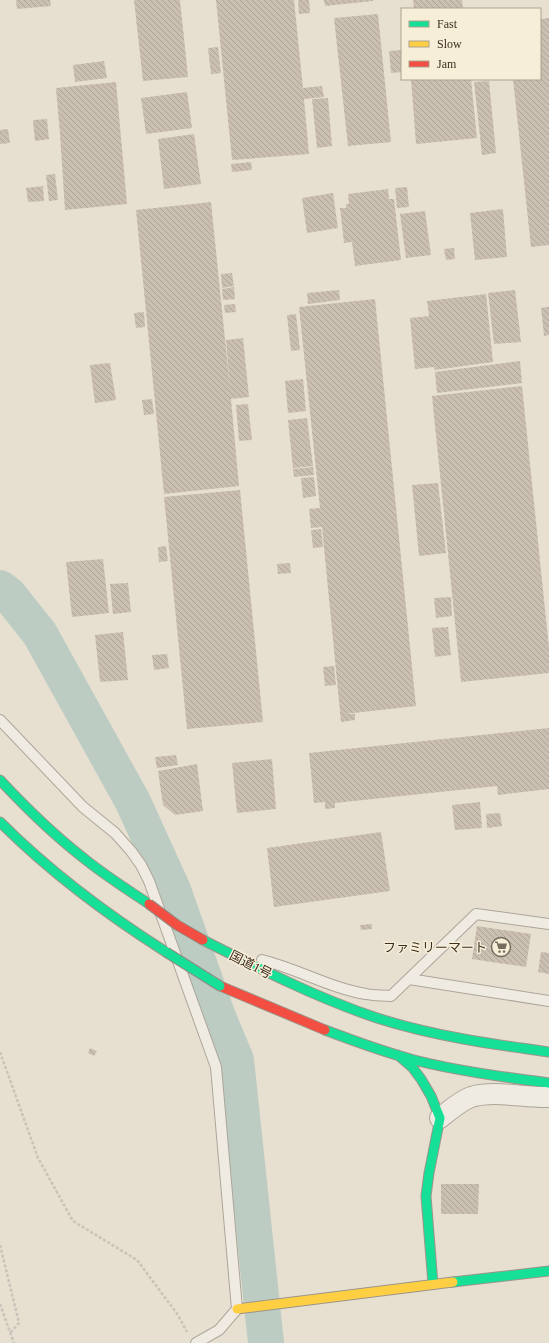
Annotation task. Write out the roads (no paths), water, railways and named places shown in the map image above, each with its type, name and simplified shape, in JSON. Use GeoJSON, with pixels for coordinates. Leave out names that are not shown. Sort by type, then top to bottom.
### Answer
{"type":"FeatureCollection","features":[{"type":"Feature","properties":{"kind":"main road","name":"国道1号"},"geometry":{"type":"LineString","coordinates":[[0,780],[58,836],[100,871],[177,925],[272,975],[317,996],[378,1018],[433,1033],[489,1044],[549,1052]]}},
{"type":"Feature","properties":{"kind":"main road"},"geometry":{"type":"LineString","coordinates":[[0,822],[43,863],[87,899],[125,926],[220,986],[312,1026],[398,1055],[488,1074],[549,1083]]}},
{"type":"Feature","properties":{"kind":"main road"},"geometry":{"type":"LineString","coordinates":[[398,1055],[421,1079],[431,1096],[440,1118],[426,1196],[433,1284]]}},
{"type":"Feature","properties":{"kind":"main road"},"geometry":{"type":"LineString","coordinates":[[237,1309],[549,1271]]}},
{"type":"Feature","properties":{"kind":"street"},"geometry":{"type":"LineString","coordinates":[[440,1118],[452,1108],[470,1098],[489,1095],[549,1097]]}},
{"type":"Feature","properties":{"kind":"lane"},"geometry":{"type":"LineString","coordinates":[[0,720],[83,807],[115,833],[135,856],[149,881],[216,1067],[237,1309],[219,1330],[192,1340]]}},
{"type":"Feature","properties":{"kind":"lane"},"geometry":{"type":"LineString","coordinates":[[224,950],[282,965],[342,988],[367,995],[391,996],[476,914],[549,924]]}},
{"type":"Feature","properties":{"kind":"lane"},"geometry":{"type":"LineString","coordinates":[[409,979],[549,1001]]}},
{"type":"Feature","properties":{"kind":"waterway"},"geometry":{"type":"LineString","coordinates":[[0,588],[9,595],[40,634],[133,802],[173,890],[218,1017],[236,1060],[266,1343]]}},
{"type":"Feature","properties":{"kind":"place","name":"ファミリーマート"},"geometry":{"type":"Point","coordinates":[501,947]}}]}
